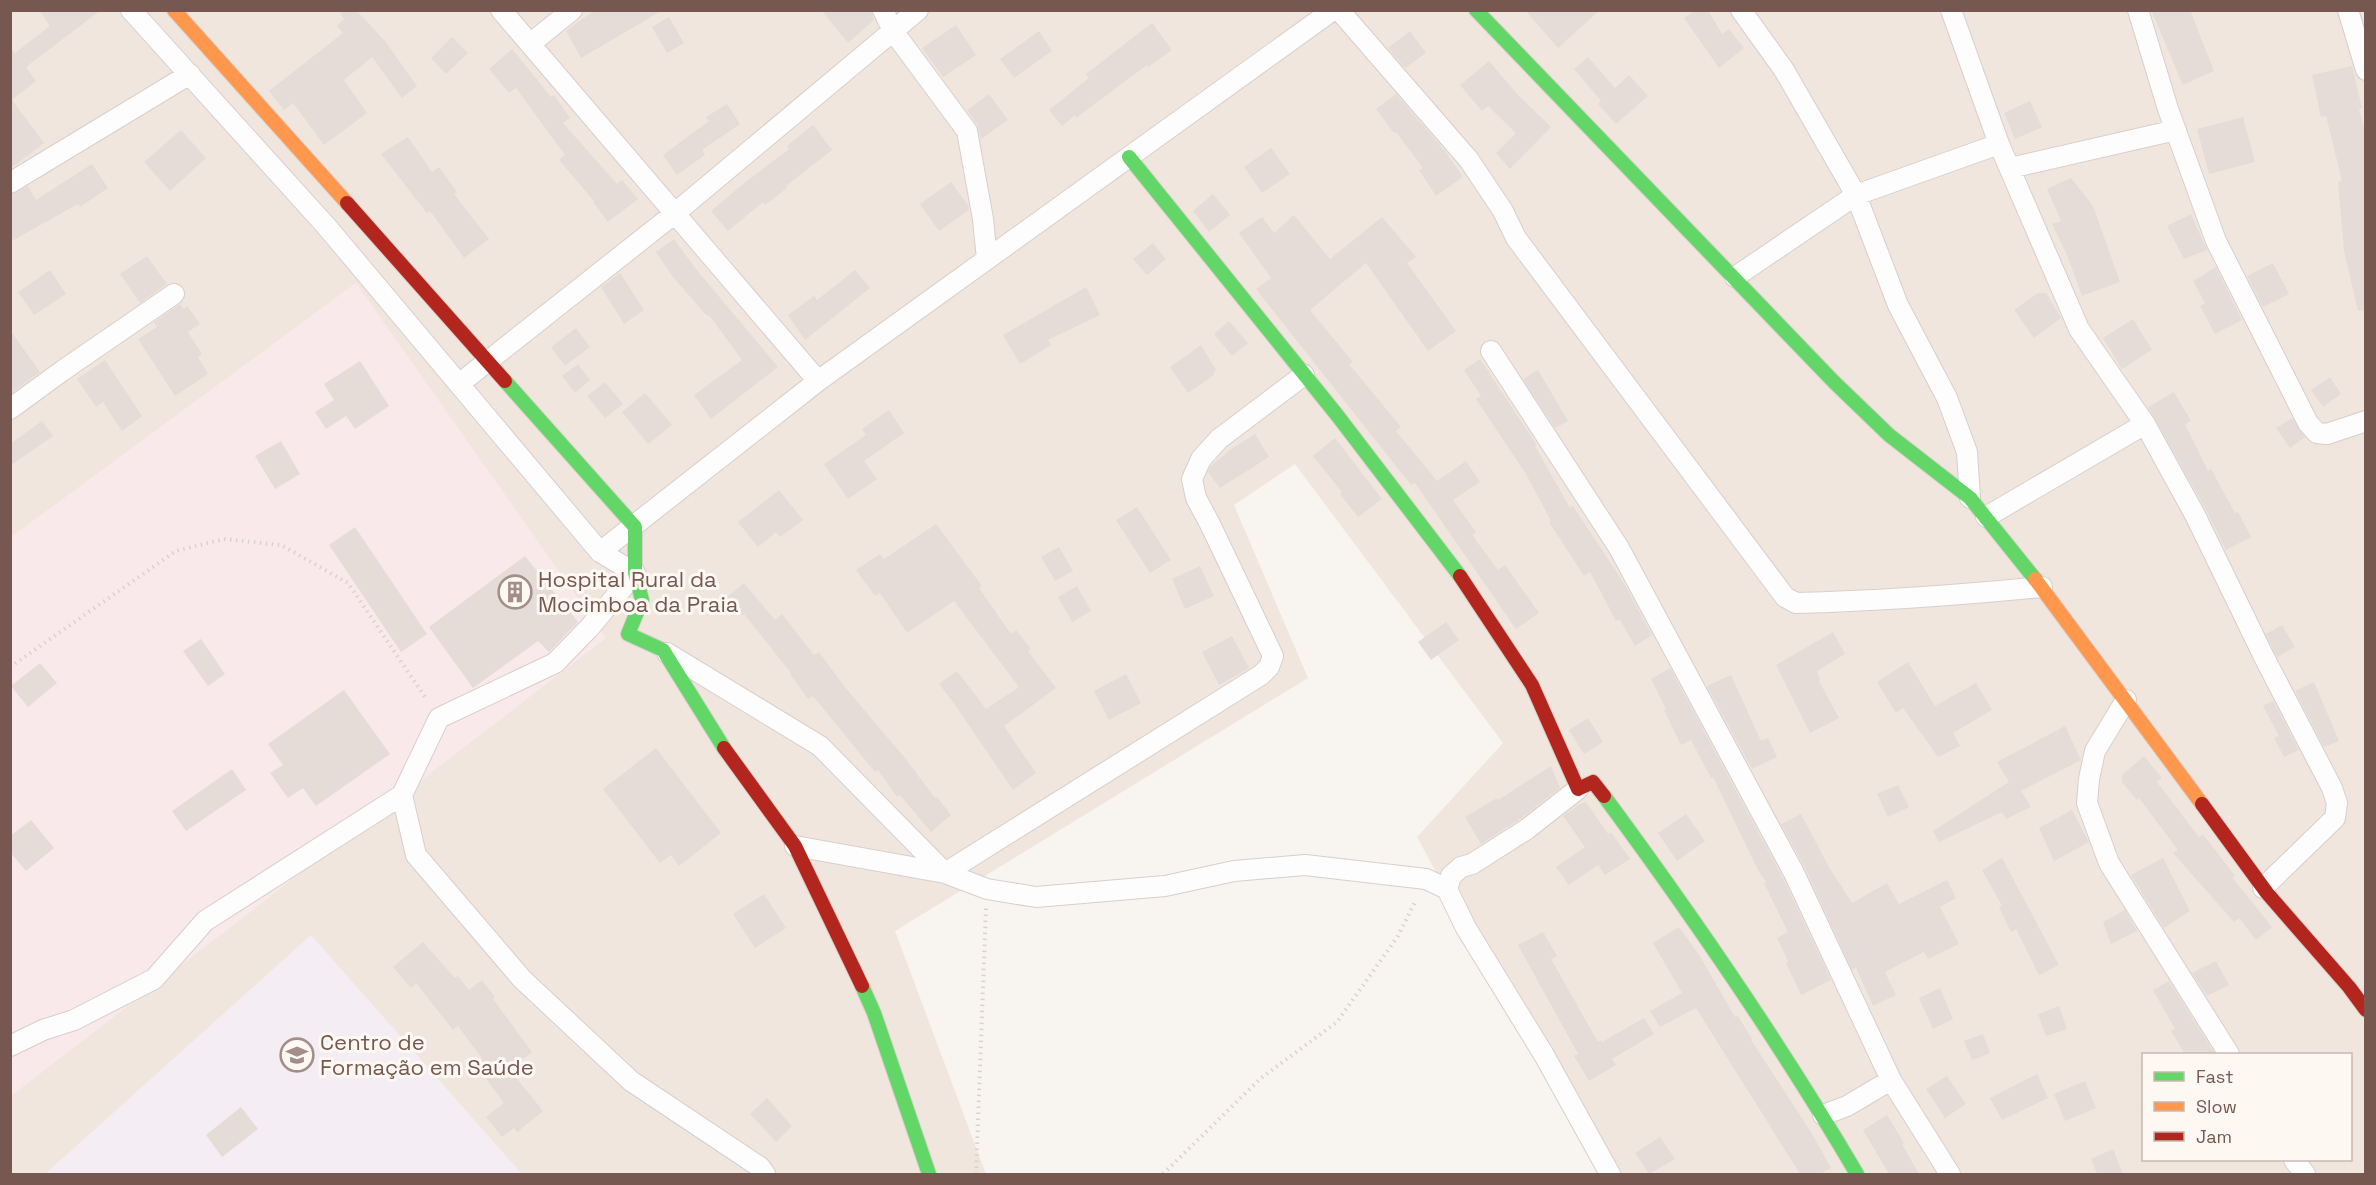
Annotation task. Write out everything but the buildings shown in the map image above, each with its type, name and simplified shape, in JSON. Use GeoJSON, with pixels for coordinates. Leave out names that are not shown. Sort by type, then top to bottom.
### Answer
{"type":"FeatureCollection","features":[{"type":"Feature","properties":{"kind":"street"},"geometry":{"type":"LineString","coordinates":[[132,10],[327,227],[600,552],[635,573]]}},
{"type":"Feature","properties":{"kind":"street"},"geometry":{"type":"LineString","coordinates":[[174,10],[634,527],[635,573],[642,600],[628,634],[663,650],[820,746],[945,873]]}},
{"type":"Feature","properties":{"kind":"street"},"geometry":{"type":"LineString","coordinates":[[501,10],[818,381]]}},
{"type":"Feature","properties":{"kind":"street"},"geometry":{"type":"LineString","coordinates":[[530,44],[572,10]]}},
{"type":"Feature","properties":{"kind":"street"},"geometry":{"type":"LineString","coordinates":[[883,10],[893,31],[967,131],[983,219],[987,259]]}},
{"type":"Feature","properties":{"kind":"street"},"geometry":{"type":"LineString","coordinates":[[459,384],[674,214],[918,10]]}},
{"type":"Feature","properties":{"kind":"street"},"geometry":{"type":"LineString","coordinates":[[600,552],[818,381],[1333,10]]}},
{"type":"Feature","properties":{"kind":"street"},"geometry":{"type":"LineString","coordinates":[[1339,10],[1469,160],[1503,211],[1516,238],[1785,597],[1796,603],[1943,597],[2042,587]]}},
{"type":"Feature","properties":{"kind":"street"},"geometry":{"type":"LineString","coordinates":[[1476,10],[1834,382],[1889,435],[1970,498],[2042,587],[2264,888],[2366,1010]]}},
{"type":"Feature","properties":{"kind":"street"},"geometry":{"type":"LineString","coordinates":[[1741,10],[1784,70],[1856,195],[1898,304],[1947,398],[1967,452],[1970,498]]}},
{"type":"Feature","properties":{"kind":"street"},"geometry":{"type":"LineString","coordinates":[[1951,10],[2000,144],[2079,329],[2145,424],[2195,515],[2265,659],[2332,788],[2337,803],[2335,818],[2264,888]]}},
{"type":"Feature","properties":{"kind":"street"},"geometry":{"type":"LineString","coordinates":[[2139,10],[2176,130],[2216,241],[2308,423],[2317,433],[2327,434],[2366,421]]}},
{"type":"Feature","properties":{"kind":"street"},"geometry":{"type":"LineString","coordinates":[[2348,10],[2366,70]]}},
{"type":"Feature","properties":{"kind":"street"},"geometry":{"type":"LineString","coordinates":[[10,183],[190,74]]}},
{"type":"Feature","properties":{"kind":"street"},"geometry":{"type":"LineString","coordinates":[[2010,168],[2176,130]]}},
{"type":"Feature","properties":{"kind":"street"},"geometry":{"type":"LineString","coordinates":[[1735,277],[1856,195],[2000,144]]}},
{"type":"Feature","properties":{"kind":"street"},"geometry":{"type":"LineString","coordinates":[[1129,157],[1304,375],[1455,569],[1532,686],[1578,789]]}},
{"type":"Feature","properties":{"kind":"street"},"geometry":{"type":"LineString","coordinates":[[10,409],[174,294]]}},
{"type":"Feature","properties":{"kind":"street"},"geometry":{"type":"LineString","coordinates":[[1491,351],[1619,548],[1794,873],[1891,1080],[1950,1174]]}},
{"type":"Feature","properties":{"kind":"street"},"geometry":{"type":"LineString","coordinates":[[945,873],[1261,675],[1269,667],[1273,656],[1196,498],[1192,479],[1201,459],[1219,438],[1304,375]]}},
{"type":"Feature","properties":{"kind":"street"},"geometry":{"type":"LineString","coordinates":[[1986,517],[2145,424]]}},
{"type":"Feature","properties":{"kind":"street"},"geometry":{"type":"LineString","coordinates":[[10,1046],[43,1030],[74,1020],[154,979],[205,921],[402,795],[439,718],[555,663],[590,627],[635,573]]}},
{"type":"Feature","properties":{"kind":"street"},"geometry":{"type":"LineString","coordinates":[[663,650],[718,739],[795,846],[874,1013],[929,1174]]}},
{"type":"Feature","properties":{"kind":"street"},"geometry":{"type":"LineString","coordinates":[[2126,700],[2095,751],[2089,778],[2087,803],[2109,863],[2228,1053]]}},
{"type":"Feature","properties":{"kind":"street"},"geometry":{"type":"LineString","coordinates":[[1447,889],[1451,876],[1461,867],[1472,864],[1527,829],[1578,789],[1593,782],[1683,902],[1823,1115],[1857,1174]]}},
{"type":"Feature","properties":{"kind":"street"},"geometry":{"type":"LineString","coordinates":[[402,795],[416,855],[522,979],[631,1082],[760,1167],[765,1174]]}},
{"type":"Feature","properties":{"kind":"street"},"geometry":{"type":"LineString","coordinates":[[795,846],[945,873],[987,889],[1036,897],[1166,886],[1234,871],[1305,865],[1426,879],[1447,889],[1466,928],[1544,1054],[1610,1174]]}},
{"type":"Feature","properties":{"kind":"street"},"geometry":{"type":"LineString","coordinates":[[1823,1115],[1847,1106],[1891,1080]]}},
{"type":"Feature","properties":{"kind":"street"},"geometry":{"type":"LineString","coordinates":[[2295,1161],[2305,1174]]}},
{"type":"Feature","properties":{"kind":"path"},"geometry":{"type":"LineString","coordinates":[[10,668],[176,551],[224,539],[281,545],[348,583],[439,718]]}},
{"type":"Feature","properties":{"kind":"path"},"geometry":{"type":"LineString","coordinates":[[1163,1174],[1261,1078],[1337,1022],[1398,936],[1426,879]]}},
{"type":"Feature","properties":{"kind":"path"},"geometry":{"type":"LineString","coordinates":[[976,1174],[987,889]]}},
{"type":"Feature","properties":{"kind":"shaded area"},"geometry":{"type":"Polygon","coordinates":[[[10,11],[2365,11],[2365,1174],[1599,1174],[1417,837],[1503,743],[1295,464],[1234,505],[1308,678],[895,931],[986,1174],[11,1174],[10,11]]]}},
{"type":"Feature","properties":{"kind":"shaded area"},"geometry":{"type":"Polygon","coordinates":[[[356,283],[606,638],[11,1096],[11,537],[356,283]]]}},
{"type":"Feature","properties":{"kind":"shaded area","name":"Centro de Formação em Saúde"},"geometry":{"type":"Polygon","coordinates":[[[311,935],[522,1174],[45,1174],[311,935]]]}},
{"type":"Feature","properties":{"kind":"traffic: fast"},"geometry":{"type":"LineString","coordinates":[[1476,10],[1834,382],[1889,435],[1970,498],[2035,579]]}},
{"type":"Feature","properties":{"kind":"traffic: fast"},"geometry":{"type":"LineString","coordinates":[[1129,157],[1337,415],[1460,576]]}},
{"type":"Feature","properties":{"kind":"traffic: fast"},"geometry":{"type":"LineString","coordinates":[[505,381],[635,527],[635,573],[642,600],[628,634],[663,650],[724,748]]}},
{"type":"Feature","properties":{"kind":"traffic: fast"},"geometry":{"type":"LineString","coordinates":[[1604,796],[1671,888],[1735,982],[1798,1077],[1857,1174]]}},
{"type":"Feature","properties":{"kind":"traffic: fast"},"geometry":{"type":"LineString","coordinates":[[862,986],[874,1013],[929,1174]]}},
{"type":"Feature","properties":{"kind":"traffic: slow"},"geometry":{"type":"LineString","coordinates":[[174,10],[347,203]]}},
{"type":"Feature","properties":{"kind":"traffic: slow"},"geometry":{"type":"LineString","coordinates":[[2035,579],[2202,804]]}},
{"type":"Feature","properties":{"kind":"traffic: jam"},"geometry":{"type":"LineString","coordinates":[[347,203],[505,381]]}},
{"type":"Feature","properties":{"kind":"traffic: jam"},"geometry":{"type":"LineString","coordinates":[[1460,576],[1532,685],[1578,789],[1593,782],[1604,796]]}},
{"type":"Feature","properties":{"kind":"traffic: jam"},"geometry":{"type":"LineString","coordinates":[[724,748],[795,846],[862,986]]}},
{"type":"Feature","properties":{"kind":"traffic: jam"},"geometry":{"type":"LineString","coordinates":[[2202,804],[2267,893],[2349,987],[2366,1010]]}},
{"type":"Feature","properties":{"kind":"place","name":"Hospital Rural da Mocimboa da Praia"},"geometry":{"type":"Point","coordinates":[515,592]}},
{"type":"Feature","properties":{"kind":"place","name":"Centro de Formação em Saúde"},"geometry":{"type":"Point","coordinates":[297,1055]}}]}
